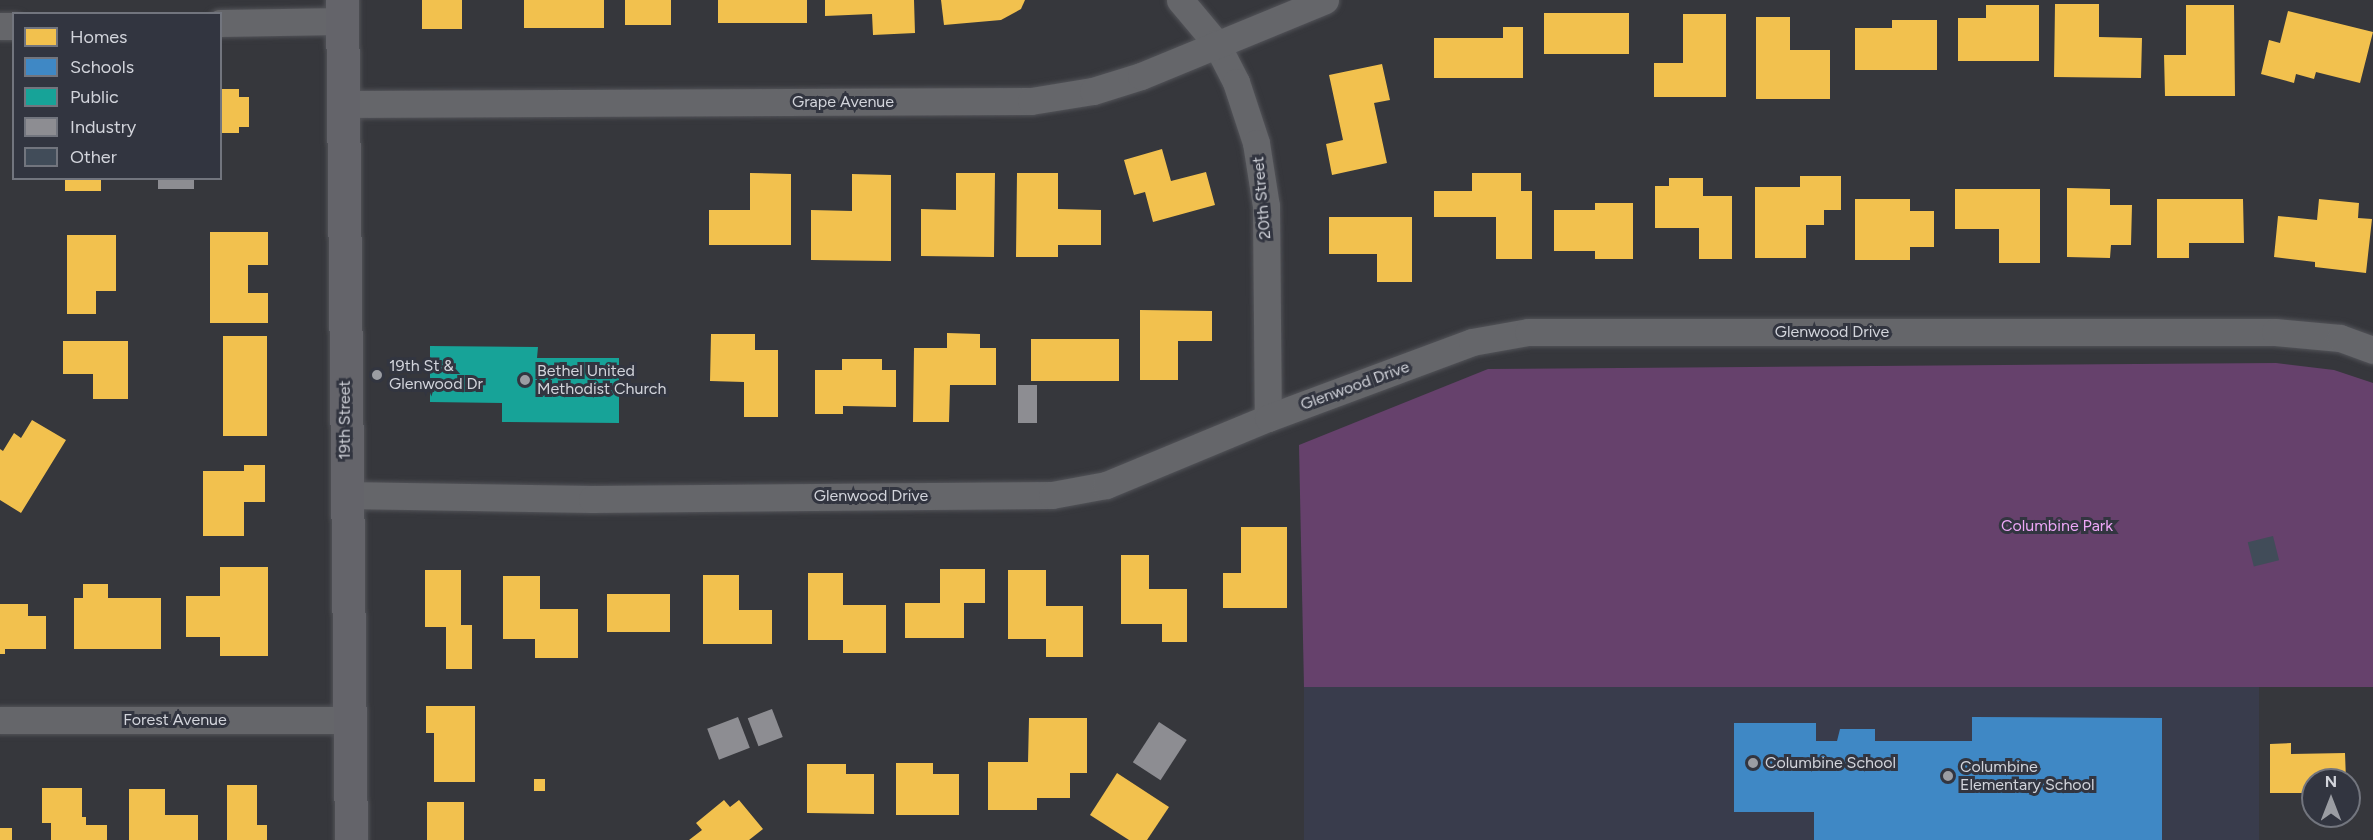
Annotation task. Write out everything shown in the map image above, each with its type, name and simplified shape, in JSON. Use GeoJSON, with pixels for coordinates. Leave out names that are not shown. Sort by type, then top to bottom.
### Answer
{"type":"FeatureCollection","features":[{"type":"Feature","properties":{"kind":"street","name":"20th Street"},"geometry":{"type":"LineString","coordinates":[[1179,0],[1216,43],[1236,82],[1256,143],[1266,206],[1268,418]]}},
{"type":"Feature","properties":{"kind":"street","name":"Grape Avenue"},"geometry":{"type":"LineString","coordinates":[[343,104],[1031,101],[1093,91],[1131,79],[1325,0]]}},
{"type":"Feature","properties":{"kind":"street"},"geometry":{"type":"LineString","coordinates":[[222,23],[342,11]]}},
{"type":"Feature","properties":{"kind":"street","name":"19th Street"},"geometry":{"type":"LineString","coordinates":[[342,11],[345,495],[351,840]]}},
{"type":"Feature","properties":{"kind":"street","name":"Glenwood Drive"},"geometry":{"type":"LineString","coordinates":[[345,495],[592,499],[1052,495],[1106,485],[1268,418],[1472,342],[1528,332],[2275,332],[2340,338],[2373,350]]}},
{"type":"Feature","properties":{"kind":"street","name":"Forest Avenue"},"geometry":{"type":"LineString","coordinates":[[0,720],[349,720]]}},
{"type":"Feature","properties":{"kind":"shaded area","name":"Columbine School"},"geometry":{"type":"Polygon","coordinates":[[[1304,687],[2259,687],[2259,840],[1304,840],[1304,687]]]}},
{"type":"Feature","properties":{"kind":"green space","name":"Columbine Park"},"geometry":{"type":"Polygon","coordinates":[[[2276,363],[2334,370],[2373,383],[2373,687],[1304,687],[1299,445],[1488,369],[2276,363]]]}},
{"type":"Feature","properties":{"kind":"building: Homes"},"geometry":{"type":"Polygon","coordinates":[[[422,0],[462,0],[462,29],[422,29],[422,0]]]}},
{"type":"Feature","properties":{"kind":"building: Homes"},"geometry":{"type":"Polygon","coordinates":[[[524,0],[604,0],[604,28],[524,28],[524,0]]]}},
{"type":"Feature","properties":{"kind":"building: Homes"},"geometry":{"type":"Polygon","coordinates":[[[625,0],[671,0],[671,25],[625,25],[625,0]]]}},
{"type":"Feature","properties":{"kind":"building: Homes"},"geometry":{"type":"Polygon","coordinates":[[[718,0],[807,0],[807,23],[718,23],[718,0]]]}},
{"type":"Feature","properties":{"kind":"building: Homes"},"geometry":{"type":"Polygon","coordinates":[[[825,0],[914,0],[915,33],[873,35],[872,14],[825,16],[825,0]]]}},
{"type":"Feature","properties":{"kind":"building: Homes"},"geometry":{"type":"Polygon","coordinates":[[[941,0],[1025,0],[1021,9],[1001,20],[944,25],[941,0]]]}},
{"type":"Feature","properties":{"kind":"building: Homes"},"geometry":{"type":"Polygon","coordinates":[[[2055,4],[2099,4],[2099,37],[2142,38],[2141,78],[2054,77],[2055,4]]]}},
{"type":"Feature","properties":{"kind":"building: Homes"},"geometry":{"type":"Polygon","coordinates":[[[1986,5],[2039,5],[2039,61],[1958,61],[1958,18],[1986,18],[1986,5]]]}},
{"type":"Feature","properties":{"kind":"building: Homes"},"geometry":{"type":"Polygon","coordinates":[[[2186,5],[2234,5],[2235,96],[2165,96],[2164,55],[2186,55],[2186,5]]]}},
{"type":"Feature","properties":{"kind":"building: Homes"},"geometry":{"type":"Polygon","coordinates":[[[2288,11],[2373,32],[2360,83],[2316,72],[2314,79],[2296,74],[2294,83],[2261,74],[2269,40],[2280,43],[2288,11]]]}},
{"type":"Feature","properties":{"kind":"building: Homes"},"geometry":{"type":"Polygon","coordinates":[[[1544,13],[1629,13],[1629,54],[1544,54],[1544,13]]]}},
{"type":"Feature","properties":{"kind":"building: Homes"},"geometry":{"type":"Polygon","coordinates":[[[1683,14],[1726,14],[1726,97],[1654,97],[1654,63],[1683,63],[1683,14]]]}},
{"type":"Feature","properties":{"kind":"building: Homes"},"geometry":{"type":"Polygon","coordinates":[[[1756,17],[1790,17],[1790,50],[1830,50],[1830,99],[1756,99],[1756,17]]]}},
{"type":"Feature","properties":{"kind":"building: Homes"},"geometry":{"type":"Polygon","coordinates":[[[1892,20],[1937,20],[1937,70],[1855,70],[1855,28],[1892,28],[1892,20]]]}},
{"type":"Feature","properties":{"kind":"building: Homes"},"geometry":{"type":"Polygon","coordinates":[[[1503,27],[1523,27],[1523,78],[1434,78],[1434,38],[1503,38],[1503,27]]]}},
{"type":"Feature","properties":{"kind":"building: Homes"},"geometry":{"type":"Polygon","coordinates":[[[1382,64],[1390,100],[1374,103],[1387,163],[1332,175],[1326,144],[1343,140],[1329,75],[1382,64]]]}},
{"type":"Feature","properties":{"kind":"building: Homes"},"geometry":{"type":"Polygon","coordinates":[[[222,89],[239,89],[239,97],[249,97],[249,127],[239,127],[239,133],[222,133],[222,89]]]}},
{"type":"Feature","properties":{"kind":"building: Homes"},"geometry":{"type":"Polygon","coordinates":[[[1162,149],[1171,181],[1206,172],[1215,205],[1153,222],[1145,192],[1134,195],[1124,160],[1162,149]]]}},
{"type":"Feature","properties":{"kind":"building: Homes"},"geometry":{"type":"Polygon","coordinates":[[[750,173],[791,174],[791,245],[709,245],[709,210],[750,210],[750,173]]]}},
{"type":"Feature","properties":{"kind":"building: Homes"},"geometry":{"type":"Polygon","coordinates":[[[956,173],[995,173],[994,257],[921,256],[921,209],[956,210],[956,173]]]}},
{"type":"Feature","properties":{"kind":"building: Homes"},"geometry":{"type":"Polygon","coordinates":[[[1017,173],[1058,173],[1058,209],[1101,210],[1101,245],[1058,245],[1058,257],[1016,257],[1017,173]]]}},
{"type":"Feature","properties":{"kind":"building: Homes"},"geometry":{"type":"Polygon","coordinates":[[[1472,173],[1521,173],[1521,191],[1532,191],[1532,259],[1496,259],[1496,217],[1434,217],[1434,191],[1472,191],[1472,173]]]}},
{"type":"Feature","properties":{"kind":"building: Homes"},"geometry":{"type":"Polygon","coordinates":[[[852,174],[891,175],[891,261],[811,260],[811,210],[852,211],[852,174]]]}},
{"type":"Feature","properties":{"kind":"building: Homes"},"geometry":{"type":"Polygon","coordinates":[[[1800,176],[1841,176],[1841,210],[1824,210],[1824,225],[1806,225],[1806,258],[1755,258],[1755,187],[1800,187],[1800,176]]]}},
{"type":"Feature","properties":{"kind":"building: Homes"},"geometry":{"type":"Polygon","coordinates":[[[1669,178],[1703,178],[1703,196],[1732,196],[1732,259],[1699,259],[1699,228],[1655,228],[1655,186],[1669,186],[1669,178]]]}},
{"type":"Feature","properties":{"kind":"building: Homes"},"geometry":{"type":"Polygon","coordinates":[[[65,180],[101,180],[101,191],[65,191],[65,180]]]}},
{"type":"Feature","properties":{"kind":"building: Homes"},"geometry":{"type":"Polygon","coordinates":[[[2067,188],[2110,189],[2110,205],[2132,205],[2131,245],[2111,245],[2110,258],[2067,257],[2067,188]]]}},
{"type":"Feature","properties":{"kind":"building: Homes"},"geometry":{"type":"Polygon","coordinates":[[[1955,189],[2040,189],[2040,263],[1999,263],[1999,229],[1955,229],[1955,189]]]}},
{"type":"Feature","properties":{"kind":"building: Homes"},"geometry":{"type":"Polygon","coordinates":[[[1855,199],[1910,199],[1910,211],[1934,211],[1934,247],[1910,247],[1910,260],[1855,260],[1855,199]]]}},
{"type":"Feature","properties":{"kind":"building: Homes"},"geometry":{"type":"Polygon","coordinates":[[[2157,199],[2243,199],[2244,243],[2189,243],[2189,258],[2157,258],[2157,199]]]}},
{"type":"Feature","properties":{"kind":"building: Homes"},"geometry":{"type":"Polygon","coordinates":[[[2319,199],[2359,203],[2358,218],[2372,219],[2366,273],[2315,267],[2315,262],[2274,257],[2278,216],[2317,220],[2319,199]]]}},
{"type":"Feature","properties":{"kind":"building: Homes"},"geometry":{"type":"Polygon","coordinates":[[[1595,203],[1633,203],[1633,259],[1595,259],[1595,251],[1554,251],[1554,210],[1595,210],[1595,203]]]}},
{"type":"Feature","properties":{"kind":"building: Homes"},"geometry":{"type":"Polygon","coordinates":[[[1329,217],[1412,217],[1412,282],[1377,282],[1377,254],[1329,254],[1329,217]]]}},
{"type":"Feature","properties":{"kind":"building: Homes"},"geometry":{"type":"Polygon","coordinates":[[[210,232],[268,232],[268,265],[248,265],[248,293],[268,293],[268,323],[210,323],[210,232]]]}},
{"type":"Feature","properties":{"kind":"building: Homes"},"geometry":{"type":"Polygon","coordinates":[[[67,235],[116,235],[116,291],[96,291],[96,314],[67,314],[67,235]]]}},
{"type":"Feature","properties":{"kind":"building: Homes"},"geometry":{"type":"Polygon","coordinates":[[[1140,310],[1212,311],[1212,341],[1178,341],[1178,380],[1140,380],[1140,310]]]}},
{"type":"Feature","properties":{"kind":"building: Homes"},"geometry":{"type":"Polygon","coordinates":[[[947,333],[980,334],[980,348],[996,348],[996,385],[950,385],[949,422],[913,422],[914,348],[947,348],[947,333]]]}},
{"type":"Feature","properties":{"kind":"building: Homes"},"geometry":{"type":"Polygon","coordinates":[[[711,334],[755,334],[755,350],[778,350],[778,417],[744,417],[744,382],[710,381],[711,334]]]}},
{"type":"Feature","properties":{"kind":"building: Homes"},"geometry":{"type":"Polygon","coordinates":[[[223,336],[267,336],[267,436],[223,436],[223,336]]]}},
{"type":"Feature","properties":{"kind":"building: Homes"},"geometry":{"type":"Polygon","coordinates":[[[1031,339],[1119,339],[1119,381],[1031,381],[1031,339]]]}},
{"type":"Feature","properties":{"kind":"building: Homes"},"geometry":{"type":"Polygon","coordinates":[[[63,341],[128,341],[128,399],[93,399],[93,374],[63,374],[63,341]]]}},
{"type":"Feature","properties":{"kind":"building: Homes"},"geometry":{"type":"Polygon","coordinates":[[[842,359],[882,359],[882,370],[896,370],[896,407],[843,406],[843,414],[815,414],[815,370],[842,370],[842,359]]]}},
{"type":"Feature","properties":{"kind":"building: Homes"},"geometry":{"type":"Polygon","coordinates":[[[32,420],[66,440],[21,513],[0,500],[0,449],[3,451],[14,433],[21,438],[32,420]]]}},
{"type":"Feature","properties":{"kind":"building: Homes"},"geometry":{"type":"Polygon","coordinates":[[[244,465],[265,465],[265,502],[244,502],[244,536],[203,536],[203,471],[244,471],[244,465]]]}},
{"type":"Feature","properties":{"kind":"building: Homes"},"geometry":{"type":"Polygon","coordinates":[[[1241,527],[1287,527],[1287,608],[1223,608],[1223,573],[1241,573],[1241,527]]]}},
{"type":"Feature","properties":{"kind":"building: Homes"},"geometry":{"type":"Polygon","coordinates":[[[1121,555],[1149,555],[1149,589],[1187,589],[1187,642],[1162,642],[1162,624],[1121,624],[1121,555]]]}},
{"type":"Feature","properties":{"kind":"building: Homes"},"geometry":{"type":"Polygon","coordinates":[[[220,567],[268,567],[268,656],[220,656],[220,637],[186,637],[186,596],[220,596],[220,567]]]}},
{"type":"Feature","properties":{"kind":"building: Homes"},"geometry":{"type":"Polygon","coordinates":[[[940,569],[985,569],[985,603],[964,603],[964,638],[905,638],[905,603],[940,603],[940,569]]]}},
{"type":"Feature","properties":{"kind":"building: Homes"},"geometry":{"type":"Polygon","coordinates":[[[425,570],[461,570],[461,625],[472,625],[472,669],[446,669],[446,627],[425,627],[425,570]]]}},
{"type":"Feature","properties":{"kind":"building: Homes"},"geometry":{"type":"Polygon","coordinates":[[[1008,570],[1046,570],[1046,606],[1083,606],[1083,657],[1046,657],[1046,639],[1008,639],[1008,570]]]}},
{"type":"Feature","properties":{"kind":"building: Homes"},"geometry":{"type":"Polygon","coordinates":[[[808,573],[843,573],[843,605],[886,605],[886,653],[843,653],[843,640],[808,640],[808,573]]]}},
{"type":"Feature","properties":{"kind":"building: Homes"},"geometry":{"type":"Polygon","coordinates":[[[703,575],[739,575],[739,610],[772,610],[772,644],[703,644],[703,575]]]}},
{"type":"Feature","properties":{"kind":"building: Homes"},"geometry":{"type":"Polygon","coordinates":[[[503,576],[540,576],[540,609],[578,609],[578,658],[535,658],[535,639],[503,639],[503,576]]]}},
{"type":"Feature","properties":{"kind":"building: Homes"},"geometry":{"type":"Polygon","coordinates":[[[83,584],[108,584],[108,598],[161,598],[161,649],[74,649],[74,598],[83,598],[83,584]]]}},
{"type":"Feature","properties":{"kind":"building: Homes"},"geometry":{"type":"Polygon","coordinates":[[[607,594],[670,594],[670,632],[607,632],[607,594]]]}},
{"type":"Feature","properties":{"kind":"building: Homes"},"geometry":{"type":"Polygon","coordinates":[[[0,604],[28,604],[28,616],[46,616],[46,649],[5,649],[5,654],[0,654],[0,604]]]}},
{"type":"Feature","properties":{"kind":"building: Homes"},"geometry":{"type":"Polygon","coordinates":[[[426,706],[475,706],[475,782],[434,782],[434,733],[426,733],[426,706]]]}},
{"type":"Feature","properties":{"kind":"building: Homes"},"geometry":{"type":"Polygon","coordinates":[[[1029,718],[1087,718],[1087,773],[1070,773],[1070,798],[1037,798],[1037,810],[988,810],[988,762],[1028,762],[1029,718]]]}},
{"type":"Feature","properties":{"kind":"building: Homes"},"geometry":{"type":"Polygon","coordinates":[[[2291,743],[2291,754],[2345,753],[2346,768],[2301,768],[2301,793],[2270,793],[2270,744],[2291,743]]]}},
{"type":"Feature","properties":{"kind":"building: Homes"},"geometry":{"type":"Polygon","coordinates":[[[896,763],[933,763],[933,774],[959,774],[959,815],[896,815],[896,763]]]}},
{"type":"Feature","properties":{"kind":"building: Homes"},"geometry":{"type":"Polygon","coordinates":[[[807,764],[846,764],[846,774],[874,774],[874,814],[807,813],[807,764]]]}},
{"type":"Feature","properties":{"kind":"building: Homes"},"geometry":{"type":"Polygon","coordinates":[[[1117,773],[1169,807],[1147,840],[1129,840],[1090,815],[1117,773]]]}},
{"type":"Feature","properties":{"kind":"building: Homes"},"geometry":{"type":"Polygon","coordinates":[[[534,779],[545,779],[545,791],[534,791],[534,779]]]}},
{"type":"Feature","properties":{"kind":"building: Homes"},"geometry":{"type":"Polygon","coordinates":[[[227,785],[257,785],[257,825],[267,825],[267,840],[227,840],[227,785]]]}},
{"type":"Feature","properties":{"kind":"building: Homes"},"geometry":{"type":"Polygon","coordinates":[[[42,788],[82,788],[82,817],[86,817],[86,825],[107,825],[107,840],[51,840],[51,823],[42,823],[42,788]]]}},
{"type":"Feature","properties":{"kind":"building: Homes"},"geometry":{"type":"Polygon","coordinates":[[[129,789],[165,789],[165,815],[198,815],[198,840],[129,840],[129,789]]]}},
{"type":"Feature","properties":{"kind":"building: Homes"},"geometry":{"type":"Polygon","coordinates":[[[724,800],[730,807],[739,800],[763,829],[749,840],[689,840],[702,830],[696,823],[724,800]]]}},
{"type":"Feature","properties":{"kind":"building: Homes"},"geometry":{"type":"Polygon","coordinates":[[[427,802],[464,802],[464,840],[427,840],[427,802]]]}},
{"type":"Feature","properties":{"kind":"building: Homes"},"geometry":{"type":"Polygon","coordinates":[[[0,828],[12,828],[12,840],[0,840],[0,828]]]}},
{"type":"Feature","properties":{"kind":"building: Schools","name":"Columbine Elementary School"},"geometry":{"type":"Polygon","coordinates":[[[1972,717],[2162,718],[2162,840],[1814,840],[1814,812],[1734,812],[1734,723],[1816,723],[1816,741],[1837,741],[1840,729],[1875,729],[1875,741],[1972,741],[1972,717]]]}},
{"type":"Feature","properties":{"kind":"building: Public","name":"Bethel United Methodist Church"},"geometry":{"type":"Polygon","coordinates":[[[430,346],[538,347],[537,358],[619,358],[619,423],[502,422],[502,403],[430,402],[430,346]]]}},
{"type":"Feature","properties":{"kind":"building: Industry"},"geometry":{"type":"Polygon","coordinates":[[[158,180],[194,180],[194,189],[158,189],[158,180]]]}},
{"type":"Feature","properties":{"kind":"building: Industry"},"geometry":{"type":"Polygon","coordinates":[[[1018,385],[1037,385],[1037,423],[1018,423],[1018,385]]]}},
{"type":"Feature","properties":{"kind":"building: Industry"},"geometry":{"type":"Polygon","coordinates":[[[772,709],[783,737],[758,746],[748,718],[772,709]]]}},
{"type":"Feature","properties":{"kind":"building: Industry"},"geometry":{"type":"Polygon","coordinates":[[[738,717],[750,748],[719,760],[707,729],[738,717]]]}},
{"type":"Feature","properties":{"kind":"building: Industry"},"geometry":{"type":"Polygon","coordinates":[[[1159,722],[1187,740],[1161,780],[1133,762],[1159,722]]]}},
{"type":"Feature","properties":{"kind":"building: Other"},"geometry":{"type":"Polygon","coordinates":[[[2273,536],[2279,560],[2254,567],[2248,542],[2273,536]]]}},
{"type":"Feature","properties":{"kind":"place","name":"19th St & Glenwood Dr"},"geometry":{"type":"Point","coordinates":[377,375]}},
{"type":"Feature","properties":{"kind":"place","name":"Bethel United Methodist Church"},"geometry":{"type":"Point","coordinates":[525,380]}},
{"type":"Feature","properties":{"kind":"place","name":"Columbine School"},"geometry":{"type":"Point","coordinates":[1753,763]}},
{"type":"Feature","properties":{"kind":"place","name":"Columbine Elementary School"},"geometry":{"type":"Point","coordinates":[1948,776]}}]}
